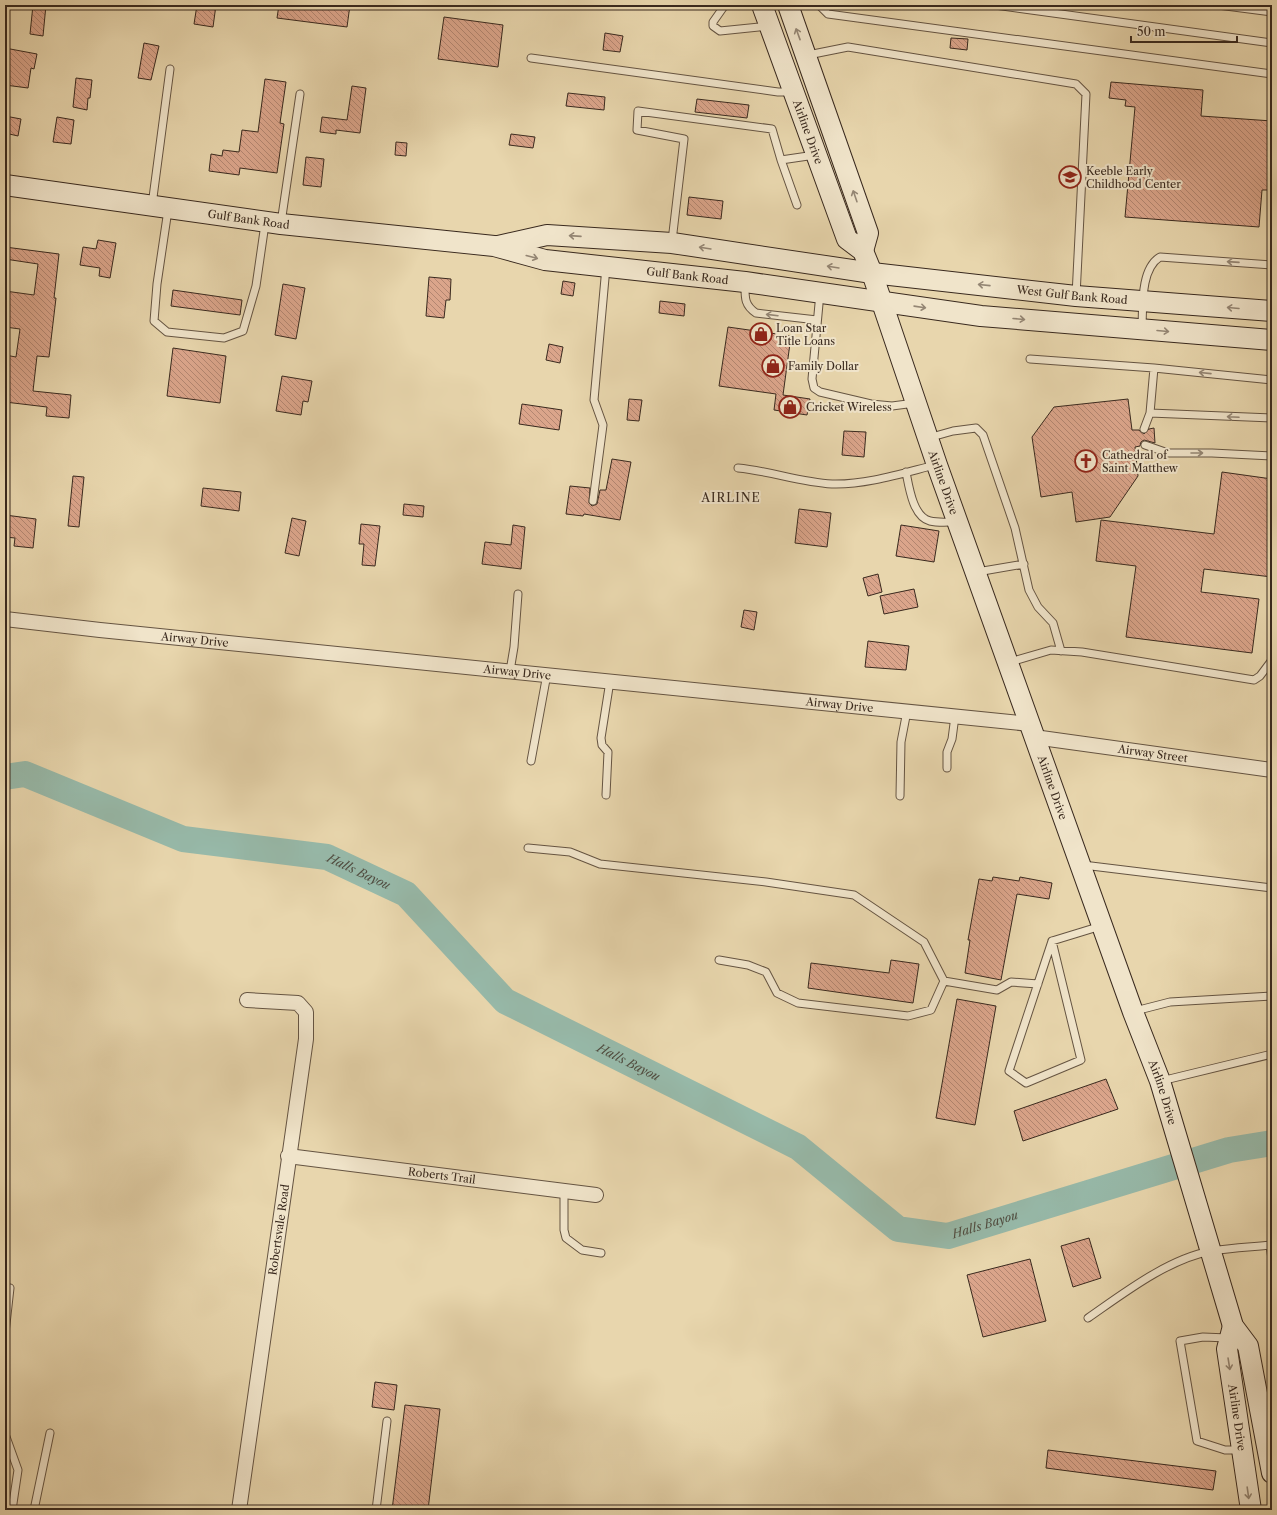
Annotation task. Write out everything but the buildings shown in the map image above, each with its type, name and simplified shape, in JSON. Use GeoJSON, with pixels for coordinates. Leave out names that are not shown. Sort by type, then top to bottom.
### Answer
{"type":"FeatureCollection","features":[{"type":"Feature","properties":{"kind":"main road","name":"Airline Drive"},"geometry":{"type":"LineString","coordinates":[[762,5],[847,239],[863,251],[872,273],[937,465],[1133,1012],[1160,1081],[1202,1222],[1231,1332],[1227,1349],[1251,1510]]}},
{"type":"Feature","properties":{"kind":"main road","name":"Airline Drive"},"geometry":{"type":"LineString","coordinates":[[788,5],[868,233],[863,251]]}},
{"type":"Feature","properties":{"kind":"main road","name":"Gulf Bank Road"},"geometry":{"type":"LineString","coordinates":[[5,185],[273,222],[494,246],[545,260],[745,282],[881,301]]}},
{"type":"Feature","properties":{"kind":"main road","name":"Gulf Bank Road"},"geometry":{"type":"LineString","coordinates":[[494,246],[547,235],[672,243],[872,273]]}},
{"type":"Feature","properties":{"kind":"main road","name":"West Gulf Bank Road"},"geometry":{"type":"LineString","coordinates":[[872,273],[1076,296],[1272,311]]}},
{"type":"Feature","properties":{"kind":"main road"},"geometry":{"type":"LineString","coordinates":[[881,301],[981,316],[1272,340]]}},
{"type":"Feature","properties":{"kind":"main road","name":"Airline Drive"},"geometry":{"type":"LineString","coordinates":[[1231,1332],[1248,1346],[1272,1473]]}},
{"type":"Feature","properties":{"kind":"street","name":"Airway Drive"},"geometry":{"type":"LineString","coordinates":[[5,619],[100,630],[955,716],[1032,730]]}},
{"type":"Feature","properties":{"kind":"street","name":"Airway Street"},"geometry":{"type":"LineString","coordinates":[[1032,730],[1272,770]]}},
{"type":"Feature","properties":{"kind":"street","name":"Robertsvale Road"},"geometry":{"type":"LineString","coordinates":[[239,1510],[288,1156],[304,1054],[306,1012],[298,1004],[247,1000]]}},
{"type":"Feature","properties":{"kind":"street","name":"Roberts Trail"},"geometry":{"type":"LineString","coordinates":[[288,1156],[596,1195]]}},
{"type":"Feature","properties":{"kind":"lane"},"geometry":{"type":"LineString","coordinates":[[725,5],[712,22],[712,26],[720,31],[770,25]]}},
{"type":"Feature","properties":{"kind":"lane"},"geometry":{"type":"LineString","coordinates":[[819,5],[828,14],[1272,74]]}},
{"type":"Feature","properties":{"kind":"lane"},"geometry":{"type":"LineString","coordinates":[[995,5],[1272,43]]}},
{"type":"Feature","properties":{"kind":"lane"},"geometry":{"type":"LineString","coordinates":[[1218,5],[1272,12]]}},
{"type":"Feature","properties":{"kind":"lane"},"geometry":{"type":"LineString","coordinates":[[806,56],[848,47],[1076,84],[1086,94],[1076,296]]}},
{"type":"Feature","properties":{"kind":"lane"},"geometry":{"type":"LineString","coordinates":[[531,58],[778,92],[794,92]]}},
{"type":"Feature","properties":{"kind":"lane"},"geometry":{"type":"LineString","coordinates":[[170,69],[160,207],[154,321],[167,332],[224,338],[243,331],[273,222],[300,94]]}},
{"type":"Feature","properties":{"kind":"lane"},"geometry":{"type":"LineString","coordinates":[[672,243],[684,139],[637,130],[638,111],[772,129],[797,205]]}},
{"type":"Feature","properties":{"kind":"lane"},"geometry":{"type":"LineString","coordinates":[[781,160],[817,155]]}},
{"type":"Feature","properties":{"kind":"lane"},"geometry":{"type":"LineString","coordinates":[[1142,329],[1143,286],[1152,265],[1160,258],[1272,265]]}},
{"type":"Feature","properties":{"kind":"lane"},"geometry":{"type":"LineString","coordinates":[[593,501],[603,425],[594,400],[606,267]]}},
{"type":"Feature","properties":{"kind":"lane"},"geometry":{"type":"LineString","coordinates":[[745,282],[745,302],[748,308],[756,313],[817,320]]}},
{"type":"Feature","properties":{"kind":"lane"},"geometry":{"type":"LineString","coordinates":[[820,293],[812,379],[814,388],[820,392],[871,404],[892,406],[916,403]]}},
{"type":"Feature","properties":{"kind":"lane"},"geometry":{"type":"LineString","coordinates":[[1030,359],[1154,368],[1272,380]]}},
{"type":"Feature","properties":{"kind":"lane"},"geometry":{"type":"LineString","coordinates":[[1144,429],[1150,413],[1154,368]]}},
{"type":"Feature","properties":{"kind":"lane"},"geometry":{"type":"LineString","coordinates":[[1150,413],[1272,418]]}},
{"type":"Feature","properties":{"kind":"lane"},"geometry":{"type":"LineString","coordinates":[[928,438],[965,428],[976,428],[983,435],[1015,528],[1024,564],[1028,590],[1038,607],[1053,623],[1061,651]]}},
{"type":"Feature","properties":{"kind":"lane"},"geometry":{"type":"LineString","coordinates":[[1145,445],[1168,453],[1212,452],[1272,456]]}},
{"type":"Feature","properties":{"kind":"lane"},"geometry":{"type":"LineString","coordinates":[[738,468],[762,470],[832,484],[853,483],[937,465]]}},
{"type":"Feature","properties":{"kind":"lane"},"geometry":{"type":"LineString","coordinates":[[906,472],[912,497],[919,514],[929,521],[958,522]]}},
{"type":"Feature","properties":{"kind":"lane"},"geometry":{"type":"LineString","coordinates":[[976,572],[1024,564]]}},
{"type":"Feature","properties":{"kind":"lane"},"geometry":{"type":"LineString","coordinates":[[510,671],[514,647],[518,594]]}},
{"type":"Feature","properties":{"kind":"lane"},"geometry":{"type":"LineString","coordinates":[[1008,662],[1051,650],[1082,652],[1254,680],[1260,676],[1272,660]]}},
{"type":"Feature","properties":{"kind":"lane"},"geometry":{"type":"LineString","coordinates":[[531,761],[547,674]]}},
{"type":"Feature","properties":{"kind":"lane"},"geometry":{"type":"LineString","coordinates":[[606,795],[608,752],[602,745],[601,738],[610,681]]}},
{"type":"Feature","properties":{"kind":"lane"},"geometry":{"type":"LineString","coordinates":[[900,796],[901,742],[906,711]]}},
{"type":"Feature","properties":{"kind":"lane"},"geometry":{"type":"LineString","coordinates":[[947,768],[947,752],[952,739],[955,716]]}},
{"type":"Feature","properties":{"kind":"lane"},"geometry":{"type":"LineString","coordinates":[[528,848],[570,852],[600,864],[766,882],[854,895],[924,942],[944,980]]}},
{"type":"Feature","properties":{"kind":"lane"},"geometry":{"type":"LineString","coordinates":[[1081,865],[1272,888]]}},
{"type":"Feature","properties":{"kind":"lane"},"geometry":{"type":"LineString","coordinates":[[1052,941],[1103,926]]}},
{"type":"Feature","properties":{"kind":"lane"},"geometry":{"type":"LineString","coordinates":[[1052,941],[1081,1060],[1026,1083],[1009,1071],[1052,941]]}},
{"type":"Feature","properties":{"kind":"lane"},"geometry":{"type":"LineString","coordinates":[[719,960],[748,965],[766,972],[777,993],[798,1003],[908,1016],[931,1010],[944,980]]}},
{"type":"Feature","properties":{"kind":"lane"},"geometry":{"type":"LineString","coordinates":[[944,980],[997,990],[1011,982],[1038,984]]}},
{"type":"Feature","properties":{"kind":"lane"},"geometry":{"type":"LineString","coordinates":[[1133,1012],[1170,1002],[1272,996]]}},
{"type":"Feature","properties":{"kind":"lane"},"geometry":{"type":"LineString","coordinates":[[1160,1081],[1272,1054]]}},
{"type":"Feature","properties":{"kind":"lane"},"geometry":{"type":"LineString","coordinates":[[564,1191],[564,1230],[566,1238],[582,1250],[601,1254]]}},
{"type":"Feature","properties":{"kind":"lane"},"geometry":{"type":"LineString","coordinates":[[1088,1318],[1126,1292],[1176,1262],[1210,1251],[1271,1245],[1272,1259]]}},
{"type":"Feature","properties":{"kind":"lane"},"geometry":{"type":"LineString","coordinates":[[5,1333],[10,1288]]}},
{"type":"Feature","properties":{"kind":"lane"},"geometry":{"type":"LineString","coordinates":[[1231,1332],[1180,1341],[1197,1441],[1225,1450],[1242,1450]]}},
{"type":"Feature","properties":{"kind":"lane"},"geometry":{"type":"LineString","coordinates":[[376,1510],[387,1421]]}},
{"type":"Feature","properties":{"kind":"lane"},"geometry":{"type":"LineString","coordinates":[[34,1510],[50,1433]]}},
{"type":"Feature","properties":{"kind":"lane"},"geometry":{"type":"LineString","coordinates":[[5,1434],[18,1470],[12,1510]]}},
{"type":"Feature","properties":{"kind":"waterway","name":"Halls Bayou"},"geometry":{"type":"LineString","coordinates":[[5,777],[25,774],[183,839],[327,857],[406,894],[505,1001],[798,1147],[898,1229],[948,1236],[1229,1150],[1272,1143]]}},
{"type":"Feature","properties":{"kind":"place","name":"Keeble Early Childhood Center"},"geometry":{"type":"Point","coordinates":[1070,177]}},
{"type":"Feature","properties":{"kind":"place","name":"Loan Star Title Loans"},"geometry":{"type":"Point","coordinates":[761,334]}},
{"type":"Feature","properties":{"kind":"place","name":"Family Dollar"},"geometry":{"type":"Point","coordinates":[773,366]}},
{"type":"Feature","properties":{"kind":"place","name":"Cricket Wireless"},"geometry":{"type":"Point","coordinates":[790,407]}},
{"type":"Feature","properties":{"kind":"place","name":"Cathedral of Saint Matthew"},"geometry":{"type":"Point","coordinates":[1086,461]}},
{"type":"Feature","properties":{"kind":"district","name":"AIRLINE"},"geometry":{"type":"Point","coordinates":[731,498]}}]}
